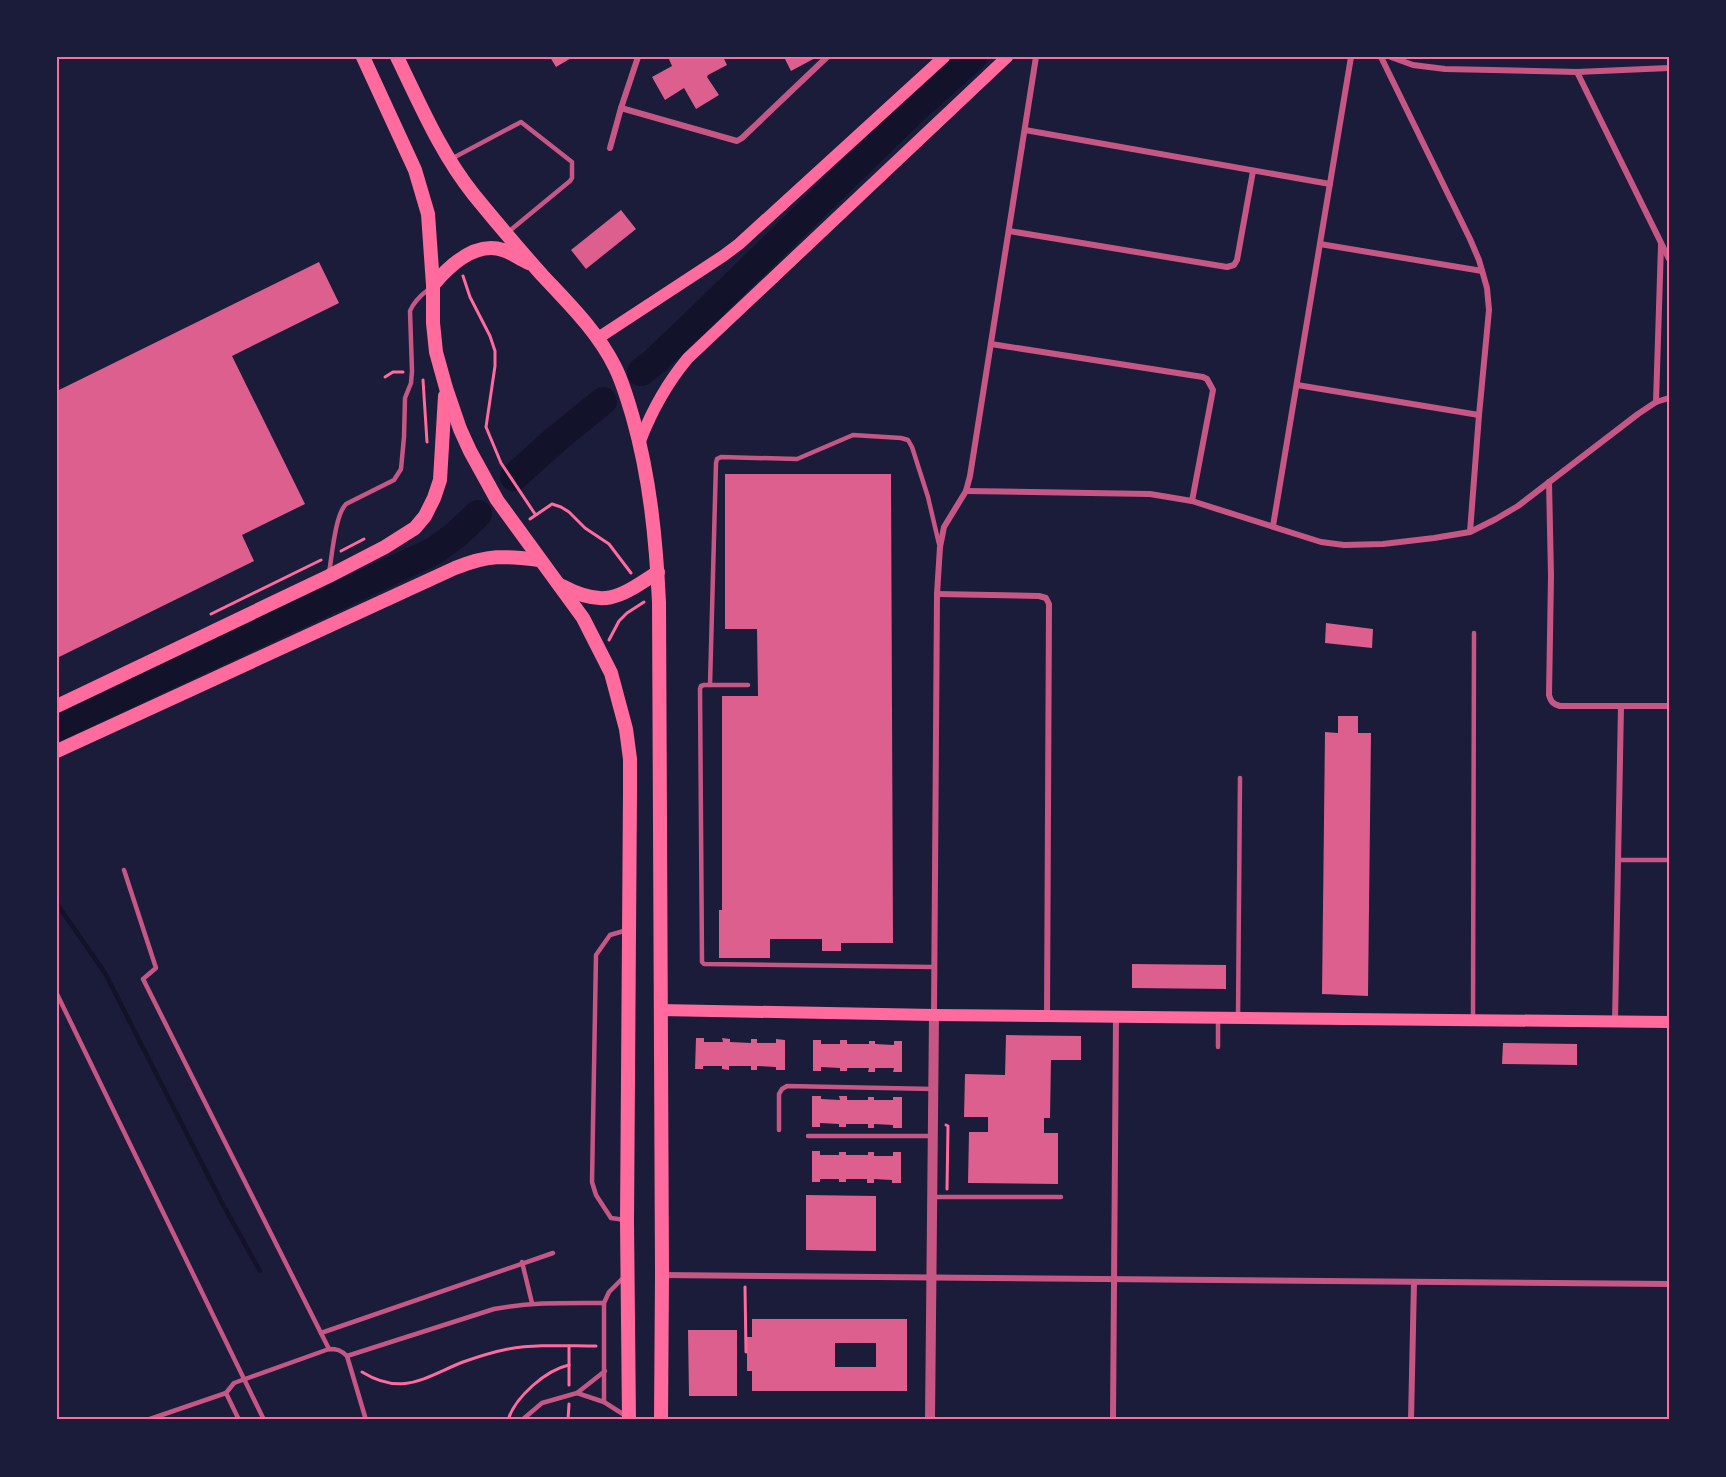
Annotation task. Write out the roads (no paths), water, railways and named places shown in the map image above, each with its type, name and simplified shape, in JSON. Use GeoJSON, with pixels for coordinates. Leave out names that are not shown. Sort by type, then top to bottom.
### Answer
{"type":"FeatureCollection","features":[{"type":"Feature","properties":{"kind":"highway"},"geometry":{"type":"LineString","coordinates":[[363,57],[415,170],[428,214],[436,352],[463,436],[482,476],[497,500],[583,618],[610,673],[626,729],[630,759],[627,1221],[629,1419]]}},
{"type":"Feature","properties":{"kind":"highway"},"geometry":{"type":"LineString","coordinates":[[397,57],[449,160],[474,196],[598,338],[616,368],[626,392],[640,441],[652,512],[659,602],[661,1420]]}},
{"type":"Feature","properties":{"kind":"highway"},"geometry":{"type":"LineString","coordinates":[[433,285],[455,262],[471,253],[489,249],[501,250],[534,265]]}},
{"type":"Feature","properties":{"kind":"highway"},"geometry":{"type":"LineString","coordinates":[[57,706],[328,576],[415,528],[425,516],[440,480],[446,388]]}},
{"type":"Feature","properties":{"kind":"highway"},"geometry":{"type":"LineString","coordinates":[[57,751],[455,568],[484,558],[500,556],[540,560]]}},
{"type":"Feature","properties":{"kind":"highway"},"geometry":{"type":"LineString","coordinates":[[558,584],[576,593],[604,599],[618,596],[636,587],[658,572]]}},
{"type":"Feature","properties":{"kind":"main road"},"geometry":{"type":"LineString","coordinates":[[598,338],[739,244],[944,57]]}},
{"type":"Feature","properties":{"kind":"main road"},"geometry":{"type":"LineString","coordinates":[[640,441],[664,391],[688,358],[1007,57]]}},
{"type":"Feature","properties":{"kind":"main road"},"geometry":{"type":"LineString","coordinates":[[660,1010],[1669,1022]]}},
{"type":"Feature","properties":{"kind":"street"},"geometry":{"type":"LineString","coordinates":[[610,148],[638,57]]}},
{"type":"Feature","properties":{"kind":"street"},"geometry":{"type":"LineString","coordinates":[[621,108],[737,141],[827,57]]}},
{"type":"Feature","properties":{"kind":"street"},"geometry":{"type":"LineString","coordinates":[[930,1420],[937,594],[940,547],[944,527],[966,491],[970,476],[1036,57]]}},
{"type":"Feature","properties":{"kind":"street"},"geometry":{"type":"LineString","coordinates":[[1273,526],[1351,57]]}},
{"type":"Feature","properties":{"kind":"street"},"geometry":{"type":"LineString","coordinates":[[1381,57],[1470,239],[1487,288],[1489,309],[1470,532]]}},
{"type":"Feature","properties":{"kind":"street"},"geometry":{"type":"LineString","coordinates":[[1391,57],[1413,65],[1445,69],[1576,72],[1669,68]]}},
{"type":"Feature","properties":{"kind":"street"},"geometry":{"type":"LineString","coordinates":[[1576,72],[1669,259]]}},
{"type":"Feature","properties":{"kind":"street"},"geometry":{"type":"LineString","coordinates":[[1025,130],[1330,184]]}},
{"type":"Feature","properties":{"kind":"street"},"geometry":{"type":"LineString","coordinates":[[1009,231],[1227,267],[1234,265],[1237,260],[1253,171]]}},
{"type":"Feature","properties":{"kind":"street"},"geometry":{"type":"LineString","coordinates":[[1656,402],[1661,242]]}},
{"type":"Feature","properties":{"kind":"street"},"geometry":{"type":"LineString","coordinates":[[1320,244],[1482,271]]}},
{"type":"Feature","properties":{"kind":"street"},"geometry":{"type":"LineString","coordinates":[[991,344],[1207,379],[1213,390],[1192,501]]}},
{"type":"Feature","properties":{"kind":"street"},"geometry":{"type":"LineString","coordinates":[[1297,385],[1479,415]]}},
{"type":"Feature","properties":{"kind":"street"},"geometry":{"type":"LineString","coordinates":[[966,491],[1150,494],[1192,501],[1321,542],[1344,545],[1383,544],[1434,538],[1470,532],[1518,506],[1638,414],[1656,402],[1669,398]]}},
{"type":"Feature","properties":{"kind":"street"},"geometry":{"type":"LineString","coordinates":[[1549,482],[1551,576],[1549,695],[1554,704],[1560,706],[1669,706]]}},
{"type":"Feature","properties":{"kind":"street"},"geometry":{"type":"LineString","coordinates":[[937,594],[1039,596],[1046,598],[1049,604],[1047,1016]]}},
{"type":"Feature","properties":{"kind":"street"},"geometry":{"type":"LineString","coordinates":[[1615,1021],[1621,706]]}},
{"type":"Feature","properties":{"kind":"street"},"geometry":{"type":"LineString","coordinates":[[1113,1420],[1116,1017]]}},
{"type":"Feature","properties":{"kind":"street"},"geometry":{"type":"LineString","coordinates":[[662,1275],[1669,1284]]}},
{"type":"Feature","properties":{"kind":"street"},"geometry":{"type":"LineString","coordinates":[[1411,1420],[1414,1282]]}},
{"type":"Feature","properties":{"kind":"lane"},"geometry":{"type":"LineString","coordinates":[[449,160],[521,122],[570,159],[572,178],[570,181],[507,233]]}},
{"type":"Feature","properties":{"kind":"lane"},"geometry":{"type":"LineString","coordinates":[[328,576],[342,508],[394,480],[401,469],[405,398],[411,383],[412,371],[410,311],[417,299],[433,285]]}},
{"type":"Feature","properties":{"kind":"lane"},"geometry":{"type":"LineString","coordinates":[[710,685],[717,459],[721,457],[797,459],[853,435],[908,440],[928,497],[940,547]]}},
{"type":"Feature","properties":{"kind":"lane"},"geometry":{"type":"LineString","coordinates":[[1473,1020],[1474,633]]}},
{"type":"Feature","properties":{"kind":"lane"},"geometry":{"type":"LineString","coordinates":[[748,685],[704,684],[700,689],[702,962],[704,964],[934,967]]}},
{"type":"Feature","properties":{"kind":"lane"},"geometry":{"type":"LineString","coordinates":[[1238,1018],[1240,778]]}},
{"type":"Feature","properties":{"kind":"lane"},"geometry":{"type":"LineString","coordinates":[[1618,860],[1669,860]]}},
{"type":"Feature","properties":{"kind":"lane"},"geometry":{"type":"LineString","coordinates":[[123,870],[156,968],[143,979],[329,1350]]}},
{"type":"Feature","properties":{"kind":"lane"},"geometry":{"type":"LineString","coordinates":[[627,1221],[611,1218],[596,1195],[592,1182],[596,955],[610,935],[629,929]]}},
{"type":"Feature","properties":{"kind":"lane"},"geometry":{"type":"LineString","coordinates":[[57,994],[264,1420]]}},
{"type":"Feature","properties":{"kind":"lane"},"geometry":{"type":"LineString","coordinates":[[1218,1017],[1218,1047]]}},
{"type":"Feature","properties":{"kind":"lane"},"geometry":{"type":"LineString","coordinates":[[779,1130],[779,1094],[787,1086],[933,1089]]}},
{"type":"Feature","properties":{"kind":"lane"},"geometry":{"type":"LineString","coordinates":[[808,1136],[933,1137]]}},
{"type":"Feature","properties":{"kind":"lane"},"geometry":{"type":"LineString","coordinates":[[933,1197],[1062,1197]]}},
{"type":"Feature","properties":{"kind":"lane"},"geometry":{"type":"LineString","coordinates":[[321,1333],[553,1253]]}},
{"type":"Feature","properties":{"kind":"lane"},"geometry":{"type":"LineString","coordinates":[[522,1262],[532,1303]]}},
{"type":"Feature","properties":{"kind":"lane"},"geometry":{"type":"LineString","coordinates":[[604,1402],[604,1303],[609,1292],[628,1275]]}},
{"type":"Feature","properties":{"kind":"lane"},"geometry":{"type":"LineString","coordinates":[[348,1358],[494,1309],[532,1303],[604,1303]]}},
{"type":"Feature","properties":{"kind":"lane"},"geometry":{"type":"LineString","coordinates":[[147,1420],[226,1393],[234,1383],[337,1349],[343,1351],[348,1358],[366,1420]]}},
{"type":"Feature","properties":{"kind":"lane"},"geometry":{"type":"LineString","coordinates":[[522,1420],[542,1403],[577,1393],[605,1371]]}},
{"type":"Feature","properties":{"kind":"lane"},"geometry":{"type":"LineString","coordinates":[[226,1393],[239,1420]]}},
{"type":"Feature","properties":{"kind":"lane"},"geometry":{"type":"LineString","coordinates":[[577,1393],[604,1402],[629,1419]]}},
{"type":"Feature","properties":{"kind":"waterway"},"geometry":{"type":"LineString","coordinates":[[641,372],[698,320],[913,111],[973,57]]}},
{"type":"Feature","properties":{"kind":"waterway"},"geometry":{"type":"LineString","coordinates":[[655,361],[664,369]]}},
{"type":"Feature","properties":{"kind":"waterway"},"geometry":{"type":"LineString","coordinates":[[514,477],[603,401]]}},
{"type":"Feature","properties":{"kind":"waterway"},"geometry":{"type":"LineString","coordinates":[[57,727],[434,551],[478,514]]}},
{"type":"Feature","properties":{"kind":"waterway"},"geometry":{"type":"LineString","coordinates":[[57,904],[105,973],[222,1203],[260,1271]]}}]}
